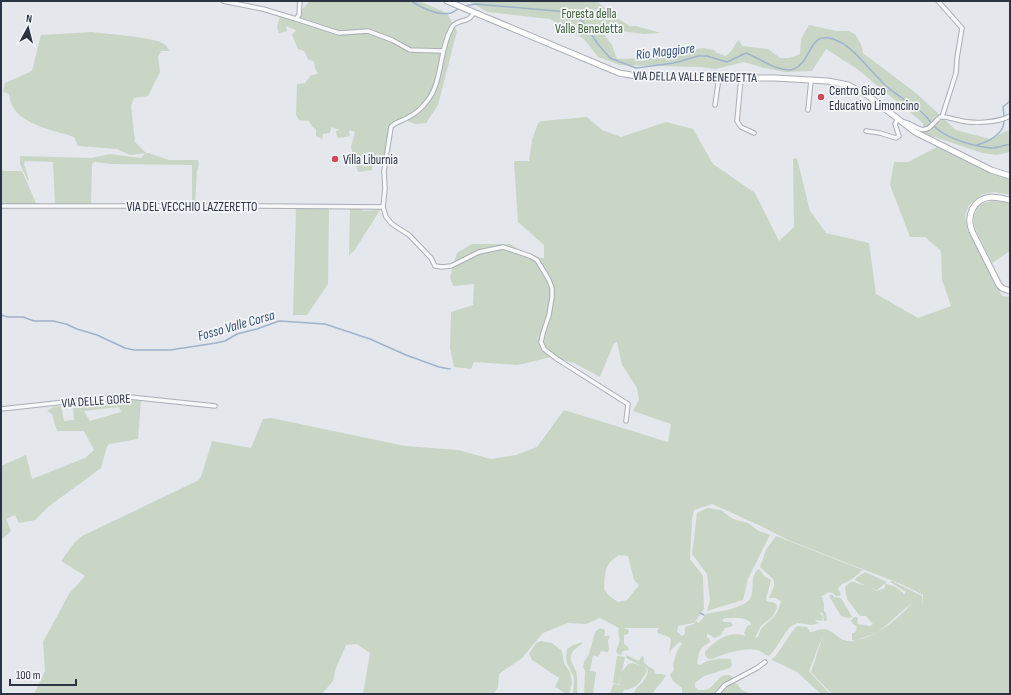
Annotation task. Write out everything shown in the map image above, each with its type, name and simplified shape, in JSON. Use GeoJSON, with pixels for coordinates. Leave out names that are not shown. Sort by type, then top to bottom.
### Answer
{"type":"FeatureCollection","features":[{"type":"Feature","properties":{"kind":"main road","name":"VIA DELLA VALLE BENEDETTA"},"geometry":{"type":"LineString","coordinates":[[447,1],[455,3],[474,13],[619,73],[631,76],[774,78],[811,80],[842,84],[859,90],[898,121],[915,132],[991,170],[1010,176]]}},
{"type":"Feature","properties":{"kind":"main road"},"geometry":{"type":"LineString","coordinates":[[1010,200],[990,197],[981,200],[972,208],[969,221],[972,231],[999,285],[1010,291]]}},
{"type":"Feature","properties":{"kind":"street"},"geometry":{"type":"LineString","coordinates":[[223,1],[263,9],[339,33],[368,31],[392,40],[410,50],[443,51]]}},
{"type":"Feature","properties":{"kind":"street"},"geometry":{"type":"LineString","coordinates":[[296,19],[299,15],[300,1]]}},
{"type":"Feature","properties":{"kind":"street"},"geometry":{"type":"LineString","coordinates":[[866,131],[880,133],[896,138],[899,136],[895,124],[898,121],[906,122],[921,130],[929,128],[940,118],[956,74],[962,28],[938,1]]}},
{"type":"Feature","properties":{"kind":"street"},"geometry":{"type":"LineString","coordinates":[[474,13],[468,19],[457,22],[453,26],[445,41],[438,79],[429,100],[419,110],[391,127],[384,171],[385,189],[383,208],[386,217],[392,224],[409,234],[431,258],[435,266],[451,266],[479,252],[503,247],[530,256],[537,260],[552,288],[549,315],[542,333],[541,342],[544,349],[557,360],[628,404],[626,421]]}},
{"type":"Feature","properties":{"kind":"street"},"geometry":{"type":"LineString","coordinates":[[715,106],[719,78]]}},
{"type":"Feature","properties":{"kind":"street"},"geometry":{"type":"LineString","coordinates":[[741,78],[738,122],[741,127],[754,133]]}},
{"type":"Feature","properties":{"kind":"street"},"geometry":{"type":"LineString","coordinates":[[808,110],[811,80]]}},
{"type":"Feature","properties":{"kind":"street"},"geometry":{"type":"LineString","coordinates":[[940,118],[948,117],[958,120],[977,122],[997,120],[1010,116]]}},
{"type":"Feature","properties":{"kind":"street","name":"VIA DEL VECCHIO LAZZERETTO"},"geometry":{"type":"LineString","coordinates":[[1,206],[261,206],[383,208]]}},
{"type":"Feature","properties":{"kind":"street","name":"VIA DELLE GORE"},"geometry":{"type":"LineString","coordinates":[[1,409],[120,396],[215,406]]}},
{"type":"Feature","properties":{"kind":"street"},"geometry":{"type":"LineString","coordinates":[[717,694],[725,685],[757,668],[765,662]]}},
{"type":"Feature","properties":{"kind":"green space"},"geometry":{"type":"Polygon","coordinates":[[[310,1],[419,1],[447,13],[457,31],[438,105],[426,123],[415,124],[405,120],[396,120],[390,127],[383,163],[373,160],[372,170],[358,172],[351,147],[355,132],[349,130],[350,136],[340,138],[337,137],[336,131],[339,130],[331,127],[330,133],[323,134],[322,139],[316,136],[316,129],[312,127],[309,121],[299,120],[296,115],[297,84],[305,83],[311,75],[318,74],[314,62],[308,59],[304,51],[298,49],[292,35],[296,30],[286,26],[287,31],[279,33],[277,27],[280,16],[294,18],[310,1]]]}},
{"type":"Feature","properties":{"kind":"green space","name":"Foresta della Valle Benedetta"},"geometry":{"type":"Polygon","coordinates":[[[468,1],[597,1],[612,15],[630,26],[636,26],[661,33],[644,34],[614,30],[607,27],[608,30],[605,36],[612,45],[617,59],[642,58],[646,56],[704,48],[714,50],[725,56],[739,40],[742,46],[768,49],[780,58],[789,58],[800,54],[801,39],[809,25],[836,31],[848,31],[855,34],[861,44],[863,53],[917,94],[956,130],[990,139],[1010,130],[1010,152],[997,155],[982,153],[923,133],[923,123],[857,69],[826,49],[812,71],[785,72],[744,62],[716,69],[700,67],[620,65],[598,57],[584,39],[550,19],[488,12],[468,1]]]}},
{"type":"Feature","properties":{"kind":"green space"},"geometry":{"type":"Polygon","coordinates":[[[92,32],[151,39],[167,46],[169,51],[161,51],[158,57],[160,72],[148,96],[134,98],[131,106],[135,142],[146,153],[130,155],[117,149],[78,146],[74,137],[44,128],[24,119],[11,104],[9,94],[3,92],[5,83],[32,71],[41,35],[92,32]]]}},
{"type":"Feature","properties":{"kind":"green space"},"geometry":{"type":"Polygon","coordinates":[[[587,117],[602,130],[621,137],[666,122],[693,129],[713,164],[755,193],[779,241],[794,227],[793,159],[797,158],[810,211],[826,233],[869,243],[876,294],[918,318],[951,306],[942,280],[941,251],[925,237],[910,237],[890,185],[894,162],[908,162],[937,147],[1010,178],[1010,195],[994,192],[983,194],[969,205],[965,215],[968,231],[983,257],[1002,296],[1010,297],[1010,694],[832,694],[811,672],[824,633],[809,671],[830,694],[821,694],[797,672],[772,660],[797,626],[807,627],[810,632],[826,629],[847,641],[858,639],[852,640],[852,633],[855,633],[857,627],[851,621],[854,617],[857,617],[858,624],[870,626],[873,624],[866,616],[860,616],[847,599],[845,587],[852,582],[864,585],[855,580],[865,572],[887,582],[877,590],[871,588],[877,591],[885,588],[885,584],[891,585],[901,591],[904,595],[906,592],[890,582],[892,581],[922,596],[923,605],[923,595],[901,584],[788,540],[712,504],[694,510],[692,519],[690,559],[703,576],[704,609],[694,623],[677,626],[677,632],[682,636],[685,634],[685,627],[694,624],[696,621],[699,623],[706,614],[732,609],[747,602],[752,595],[755,572],[759,569],[764,576],[771,580],[766,599],[767,601],[775,603],[777,606],[769,620],[760,627],[755,638],[758,637],[761,629],[776,614],[781,601],[776,598],[769,598],[774,586],[774,580],[760,567],[766,550],[776,536],[863,570],[850,581],[841,585],[838,589],[841,594],[840,596],[836,596],[829,592],[820,597],[822,597],[827,621],[824,621],[823,614],[821,612],[820,613],[823,617],[822,621],[815,621],[819,623],[812,625],[797,623],[793,625],[789,628],[775,650],[769,656],[757,650],[746,649],[708,659],[705,652],[718,640],[734,634],[746,636],[744,633],[747,626],[751,625],[751,623],[742,618],[725,618],[722,620],[724,622],[731,622],[733,626],[725,628],[720,635],[714,638],[707,634],[707,638],[709,638],[710,642],[702,647],[697,664],[701,665],[711,660],[731,659],[732,665],[730,668],[704,676],[695,683],[695,687],[699,690],[705,690],[710,688],[722,676],[732,676],[733,678],[716,694],[682,694],[682,688],[673,681],[670,675],[674,670],[673,664],[677,651],[682,643],[679,642],[671,650],[669,655],[671,639],[658,633],[657,631],[659,628],[624,628],[629,630],[628,634],[624,635],[624,644],[629,650],[623,651],[621,655],[616,651],[620,640],[618,632],[619,628],[621,629],[600,618],[586,624],[568,623],[543,633],[522,658],[499,674],[498,688],[493,694],[363,694],[370,653],[357,644],[346,645],[336,668],[333,681],[322,694],[34,694],[45,671],[43,642],[69,594],[85,576],[61,561],[74,543],[82,536],[199,480],[212,441],[251,448],[263,419],[271,418],[405,446],[458,450],[491,459],[516,455],[537,447],[564,410],[668,442],[671,424],[633,411],[639,400],[637,388],[622,365],[617,342],[614,343],[600,377],[574,363],[551,357],[518,365],[474,362],[471,369],[454,367],[450,348],[451,312],[473,305],[474,284],[453,286],[450,277],[457,253],[472,244],[510,244],[533,257],[544,258],[544,245],[518,222],[514,161],[529,161],[532,140],[538,123],[542,121],[587,117]],[[619,555],[610,562],[606,569],[604,589],[608,595],[618,602],[627,600],[639,585],[634,580],[628,556],[619,555]],[[912,603],[905,609],[878,632],[900,615],[912,603]]]}},
{"type":"Feature","properties":{"kind":"green space"},"geometry":{"type":"Polygon","coordinates":[[[145,153],[169,160],[198,160],[199,164],[197,171],[195,204],[192,202],[192,165],[113,164],[94,162],[92,164],[91,204],[55,204],[53,162],[25,161],[24,164],[29,180],[28,181],[20,164],[20,156],[91,158],[110,154],[141,158],[145,153]]]}},
{"type":"Feature","properties":{"kind":"green space"},"geometry":{"type":"Polygon","coordinates":[[[1,171],[22,171],[36,203],[1,203],[1,171]]]}},
{"type":"Feature","properties":{"kind":"green space"},"geometry":{"type":"Polygon","coordinates":[[[992,201],[1010,202],[1010,251],[992,263],[974,226],[974,217],[981,204],[992,201]]]}},
{"type":"Feature","properties":{"kind":"green space"},"geometry":{"type":"Polygon","coordinates":[[[296,209],[329,209],[328,284],[307,315],[293,315],[296,209]]]}},
{"type":"Feature","properties":{"kind":"green space"},"geometry":{"type":"Polygon","coordinates":[[[350,209],[361,209],[364,211],[380,210],[354,251],[349,255],[350,209]]]}},
{"type":"Feature","properties":{"kind":"green space"},"geometry":{"type":"Polygon","coordinates":[[[122,399],[141,401],[138,439],[110,444],[107,446],[101,468],[48,507],[35,520],[19,523],[15,515],[6,519],[11,531],[1,540],[1,466],[26,455],[32,479],[85,458],[94,450],[84,431],[57,431],[52,414],[47,411],[53,407],[61,406],[64,421],[74,420],[73,405],[122,399]],[[119,407],[84,411],[90,421],[121,412],[119,407]]]}},
{"type":"Feature","properties":{"kind":"green space"},"geometry":{"type":"Polygon","coordinates":[[[707,508],[721,510],[733,519],[748,523],[757,530],[770,535],[748,579],[743,600],[707,611],[710,600],[707,574],[692,554],[697,513],[707,508]]]}},
{"type":"Feature","properties":{"kind":"green space"},"geometry":{"type":"Polygon","coordinates":[[[832,594],[834,597],[841,598],[852,617],[848,618],[841,616],[829,596],[832,594]]]}},
{"type":"Feature","properties":{"kind":"green space"},"geometry":{"type":"Polygon","coordinates":[[[600,628],[605,630],[604,636],[610,637],[608,641],[609,650],[608,652],[601,651],[598,657],[593,655],[590,671],[596,672],[593,694],[584,694],[584,662],[589,654],[595,632],[600,628]]]}},
{"type":"Feature","properties":{"kind":"green space"},"geometry":{"type":"Polygon","coordinates":[[[541,641],[552,643],[562,651],[564,663],[570,672],[572,683],[569,694],[566,694],[555,687],[559,678],[532,660],[529,654],[536,643],[541,641]]]}},
{"type":"Feature","properties":{"kind":"green space"},"geometry":{"type":"Polygon","coordinates":[[[583,642],[573,651],[571,656],[576,671],[577,680],[577,694],[573,694],[574,678],[567,663],[567,649],[573,645],[583,642]]]}},
{"type":"Feature","properties":{"kind":"green space"},"geometry":{"type":"Polygon","coordinates":[[[626,655],[639,661],[642,656],[644,658],[644,663],[654,670],[656,674],[666,675],[653,694],[634,693],[647,675],[648,670],[644,667],[647,671],[641,681],[635,686],[624,690],[621,694],[610,694],[614,684],[619,685],[619,687],[621,675],[619,684],[613,683],[617,656],[625,657],[622,672],[628,664],[633,663],[643,667],[626,658],[626,655]]]}},
{"type":"Feature","properties":{"kind":"green space"},"geometry":{"type":"Polygon","coordinates":[[[735,682],[742,690],[750,694],[719,694],[730,683],[735,682]]]}},
{"type":"Feature","properties":{"kind":"waterway","name":"Rio Maggiore"},"geometry":{"type":"LineString","coordinates":[[411,1],[425,9],[446,14],[460,8]]}},
{"type":"Feature","properties":{"kind":"waterway","name":"Rio Maggiore"},"geometry":{"type":"LineString","coordinates":[[465,6],[475,4],[568,12],[583,22],[598,44],[610,58],[636,68],[674,63],[698,56],[707,56],[727,62],[746,53],[776,67],[789,70],[800,65],[817,41],[823,38],[831,38],[847,46],[885,85],[926,116],[941,132],[962,142],[985,147],[994,148],[1010,144]]}},
{"type":"Feature","properties":{"kind":"waterway"},"geometry":{"type":"LineString","coordinates":[[977,145],[992,139],[999,133],[1004,122],[1003,107],[1010,101]]}},
{"type":"Feature","properties":{"kind":"waterway"},"geometry":{"type":"LineString","coordinates":[[1,204],[39,204]]}},
{"type":"Feature","properties":{"kind":"waterway","name":"Fosso Valle Corsa"},"geometry":{"type":"LineString","coordinates":[[1,315],[8,317],[23,317],[34,321],[53,321],[66,324],[97,335],[125,348],[134,350],[170,350],[216,343],[225,341],[237,334],[279,321],[325,324],[370,339],[406,355],[439,367],[450,369]]}},
{"type":"Feature","properties":{"kind":"waterway"},"geometry":{"type":"LineString","coordinates":[[700,613],[704,615]]}},
{"type":"Feature","properties":{"kind":"place","name":"Centro Gioco Educativo Limoncino"},"geometry":{"type":"Point","coordinates":[821,97]}},
{"type":"Feature","properties":{"kind":"place","name":"Villa Liburnia"},"geometry":{"type":"Point","coordinates":[335,159]}}]}
